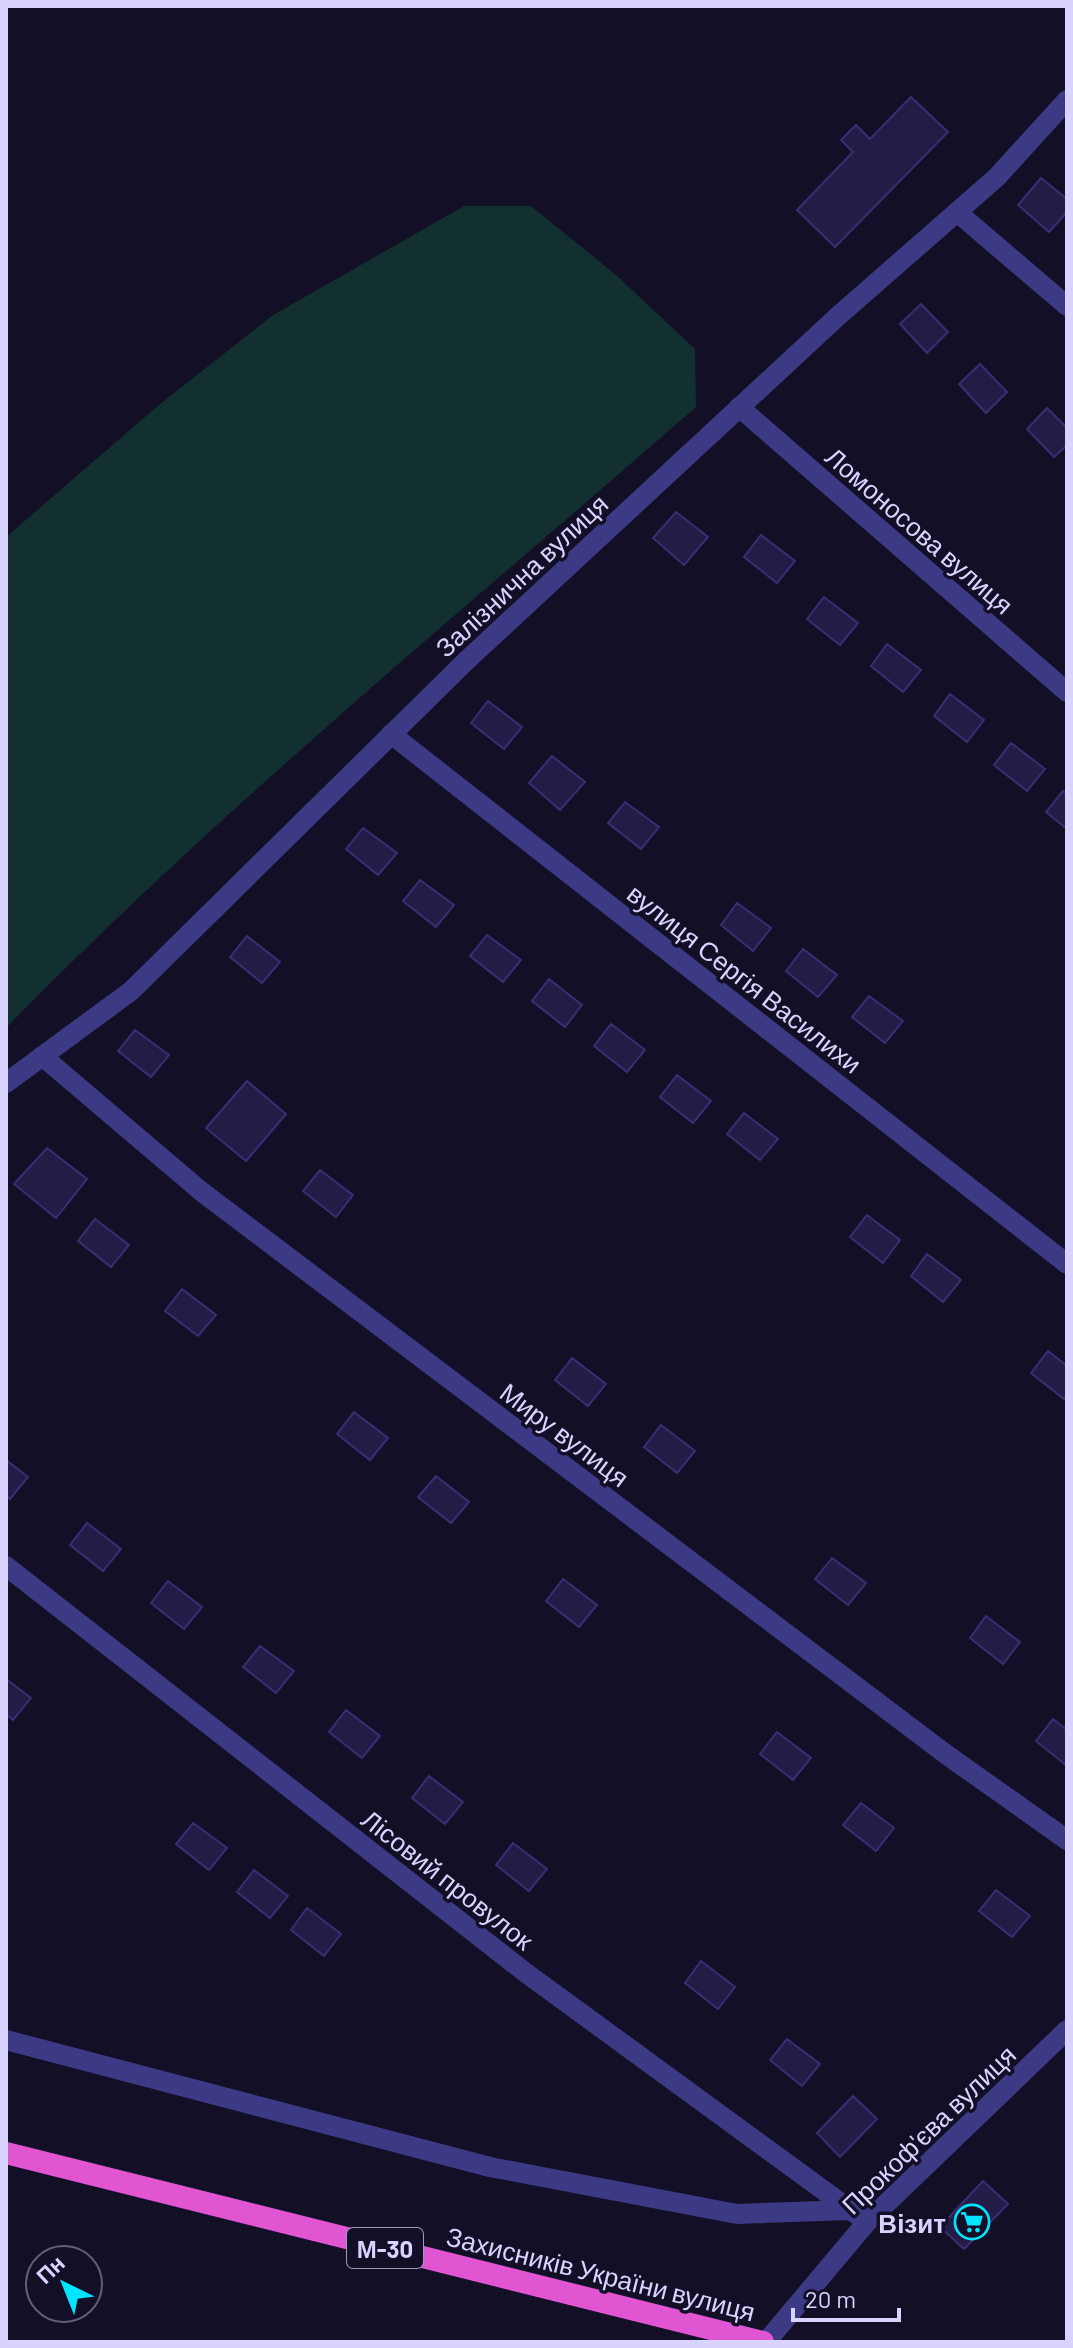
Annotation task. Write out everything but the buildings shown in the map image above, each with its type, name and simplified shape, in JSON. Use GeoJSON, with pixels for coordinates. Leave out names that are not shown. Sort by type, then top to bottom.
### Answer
{"type":"FeatureCollection","features":[{"type":"Feature","properties":{"kind":"highway","name":"Захисників України вулиця"},"geometry":{"type":"LineString","coordinates":[[6,2153],[765,2342]]}},
{"type":"Feature","properties":{"kind":"street","name":"Залізнична вулиця"},"geometry":{"type":"LineString","coordinates":[[6,1083],[131,991],[391,734],[739,407],[997,177],[1067,100]]}},
{"type":"Feature","properties":{"kind":"street"},"geometry":{"type":"LineString","coordinates":[[957,212],[1067,306]]}},
{"type":"Feature","properties":{"kind":"street","name":"Ломоносова вулиця"},"geometry":{"type":"LineString","coordinates":[[739,407],[1067,692]]}},
{"type":"Feature","properties":{"kind":"street","name":"вулиця Сергія Василихи"},"geometry":{"type":"LineString","coordinates":[[391,734],[1067,1264]]}},
{"type":"Feature","properties":{"kind":"street","name":"Миру вулиця"},"geometry":{"type":"LineString","coordinates":[[42,1056],[202,1192],[947,1755],[1067,1840]]}},
{"type":"Feature","properties":{"kind":"street","name":"Лісовий провулок"},"geometry":{"type":"LineString","coordinates":[[6,1566],[526,1973],[867,2222]]}},
{"type":"Feature","properties":{"kind":"street","name":"Прокоф'єва вулиця"},"geometry":{"type":"LineString","coordinates":[[765,2342],[867,2222],[1067,2030]]}},
{"type":"Feature","properties":{"kind":"street"},"geometry":{"type":"LineString","coordinates":[[6,2040],[490,2167],[737,2214],[850,2210]]}},
{"type":"Feature","properties":{"kind":"green space"},"geometry":{"type":"Polygon","coordinates":[[[464,206],[531,206],[616,275],[695,349],[696,407],[258,788],[88,946],[6,1028],[6,537],[160,404],[273,315],[464,206]]]}},
{"type":"Feature","properties":{"kind":"place","name":"Візит"},"geometry":{"type":"Point","coordinates":[972,2222]}}]}
